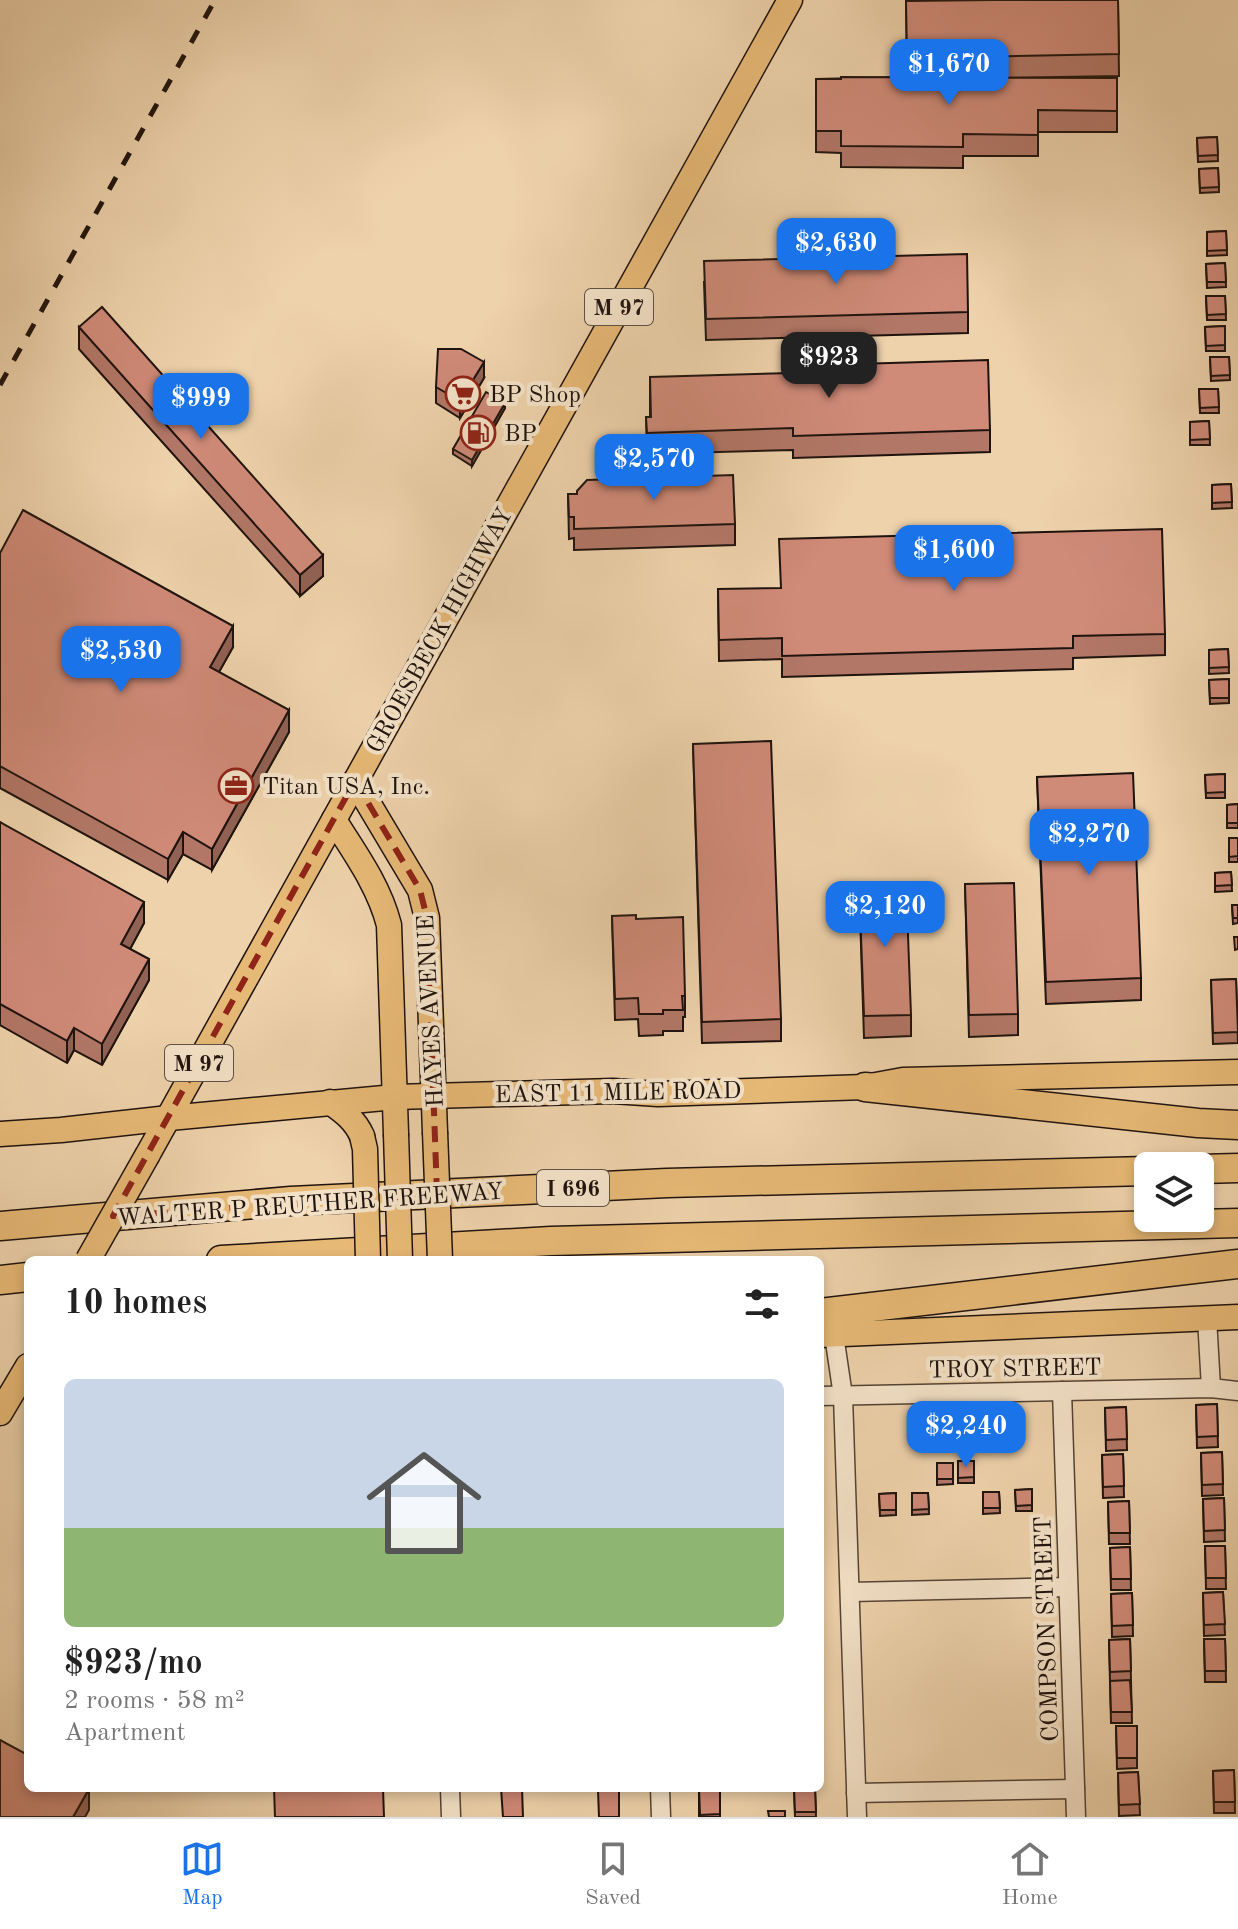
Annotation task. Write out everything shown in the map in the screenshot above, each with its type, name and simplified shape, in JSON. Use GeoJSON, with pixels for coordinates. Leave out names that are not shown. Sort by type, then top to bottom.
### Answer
{"type":"FeatureCollection","features":[{"type":"Feature","properties":{"kind":"highway"},"geometry":{"type":"LineString","coordinates":[[865,1087],[1238,1125]]}},
{"type":"Feature","properties":{"kind":"highway"},"geometry":{"type":"LineString","coordinates":[[1214,1169],[1238,1168]]}},
{"type":"Feature","properties":{"kind":"highway","name":"WALTER P REUTHER FREEWAY"},"geometry":{"type":"LineString","coordinates":[[0,1226],[291,1201],[667,1183],[1134,1171]]}},
{"type":"Feature","properties":{"kind":"highway","name":"WALTER P REUTHER FREEWAY"},"geometry":{"type":"LineString","coordinates":[[290,1256],[551,1241],[1238,1223]]}},
{"type":"Feature","properties":{"kind":"highway"},"geometry":{"type":"LineString","coordinates":[[825,1328],[1238,1264]]}},
{"type":"Feature","properties":{"kind":"highway"},"geometry":{"type":"LineString","coordinates":[[0,1280],[24,1277]]}},
{"type":"Feature","properties":{"kind":"main road","name":"GROESBECK HIGHWAY"},"geometry":{"type":"LineString","coordinates":[[90,1256],[790,0]]}},
{"type":"Feature","properties":{"kind":"main road","name":"HAYES AVENUE"},"geometry":{"type":"LineString","coordinates":[[355,781],[413,877],[427,918],[440,1256]]}},
{"type":"Feature","properties":{"kind":"main road","name":"HAYES AVENUE"},"geometry":{"type":"LineString","coordinates":[[334,820],[377,891],[389,925],[400,1256]]}},
{"type":"Feature","properties":{"kind":"main road","name":"EAST 11 MILE ROAD"},"geometry":{"type":"LineString","coordinates":[[0,1134],[434,1094],[613,1091],[658,1094],[865,1087],[903,1080],[1238,1072]]}},
{"type":"Feature","properties":{"kind":"main road"},"geometry":{"type":"LineString","coordinates":[[330,1102],[358,1126],[362,1136],[368,1256]]}},
{"type":"Feature","properties":{"kind":"main road"},"geometry":{"type":"LineString","coordinates":[[825,1328],[1238,1317]]}},
{"type":"Feature","properties":{"kind":"main road"},"geometry":{"type":"LineString","coordinates":[[0,1413],[20,1372]]}},
{"type":"Feature","properties":{"kind":"street"},"geometry":{"type":"LineString","coordinates":[[1207,1318],[1211,1388]]}},
{"type":"Feature","properties":{"kind":"street"},"geometry":{"type":"LineString","coordinates":[[825,1328],[843,1396],[857,1817]]}},
{"type":"Feature","properties":{"kind":"street","name":"TROY STREET"},"geometry":{"type":"LineString","coordinates":[[824,1396],[1211,1388],[1238,1391]]}},
{"type":"Feature","properties":{"kind":"street","name":"COMPSON STREET"},"geometry":{"type":"LineString","coordinates":[[1062,1391],[1076,1817]]}},
{"type":"Feature","properties":{"kind":"street"},"geometry":{"type":"LineString","coordinates":[[850,1592],[1068,1587]]}},
{"type":"Feature","properties":{"kind":"street"},"geometry":{"type":"LineString","coordinates":[[856,1793],[1075,1789]]}},
{"type":"Feature","properties":{"kind":"street"},"geometry":{"type":"LineString","coordinates":[[450,1792],[451,1817]]}},
{"type":"Feature","properties":{"kind":"street"},"geometry":{"type":"LineString","coordinates":[[660,1792],[661,1817]]}},
{"type":"Feature","properties":{"kind":"highlighted area"},"geometry":{"type":"Polygon","coordinates":[[[355,781],[420,890],[427,918],[437,1194],[113,1216],[355,781]]]}},
{"type":"Feature","properties":{"kind":"building"},"geometry":{"type":"Polygon","coordinates":[[[1118,0],[1119,54],[907,58],[906,1],[1118,0]]]}},
{"type":"Feature","properties":{"kind":"building"},"geometry":{"type":"Polygon","coordinates":[[[1117,78],[1117,111],[1038,110],[1038,135],[963,134],[963,147],[841,146],[841,131],[816,131],[816,79],[1117,78]]]}},
{"type":"Feature","properties":{"kind":"building"},"geometry":{"type":"Polygon","coordinates":[[[1217,137],[1218,155],[1198,156],[1197,138],[1217,137]]]}},
{"type":"Feature","properties":{"kind":"building"},"geometry":{"type":"Polygon","coordinates":[[[1218,168],[1219,187],[1200,188],[1199,169],[1218,168]]]}},
{"type":"Feature","properties":{"kind":"building"},"geometry":{"type":"Polygon","coordinates":[[[1226,231],[1227,250],[1207,251],[1207,232],[1226,231]]]}},
{"type":"Feature","properties":{"kind":"building"},"geometry":{"type":"Polygon","coordinates":[[[967,254],[968,312],[706,319],[704,261],[967,254]]]}},
{"type":"Feature","properties":{"kind":"building"},"geometry":{"type":"Polygon","coordinates":[[[1225,263],[1226,282],[1207,282],[1206,264],[1225,263]]]}},
{"type":"Feature","properties":{"kind":"building"},"geometry":{"type":"Polygon","coordinates":[[[1206,296],[1225,296],[1226,314],[1207,315],[1206,296]]]}},
{"type":"Feature","properties":{"kind":"building"},"geometry":{"type":"Polygon","coordinates":[[[102,307],[323,555],[300,575],[79,327],[102,307]]]}},
{"type":"Feature","properties":{"kind":"building"},"geometry":{"type":"Polygon","coordinates":[[[1225,326],[1225,345],[1206,346],[1205,327],[1225,326]]]}},
{"type":"Feature","properties":{"kind":"building"},"geometry":{"type":"Polygon","coordinates":[[[438,349],[461,349],[484,362],[460,401],[436,387],[438,349]]]}},
{"type":"Feature","properties":{"kind":"building"},"geometry":{"type":"Polygon","coordinates":[[[1210,357],[1229,357],[1230,375],[1211,376],[1210,357]]]}},
{"type":"Feature","properties":{"kind":"building"},"geometry":{"type":"Polygon","coordinates":[[[988,360],[990,430],[793,436],[793,428],[647,433],[646,417],[651,417],[650,377],[792,373],[792,366],[988,360]]]}},
{"type":"Feature","properties":{"kind":"building"},"geometry":{"type":"Polygon","coordinates":[[[1199,389],[1218,389],[1219,407],[1200,408],[1199,389]]]}},
{"type":"Feature","properties":{"kind":"building"},"geometry":{"type":"Polygon","coordinates":[[[486,392],[505,403],[472,460],[453,449],[486,392]]]}},
{"type":"Feature","properties":{"kind":"building"},"geometry":{"type":"Polygon","coordinates":[[[1209,421],[1210,439],[1190,440],[1190,422],[1209,421]]]}},
{"type":"Feature","properties":{"kind":"building"},"geometry":{"type":"Polygon","coordinates":[[[733,475],[735,524],[574,529],[574,517],[569,517],[568,494],[577,494],[587,480],[733,475]]]}},
{"type":"Feature","properties":{"kind":"building"},"geometry":{"type":"Polygon","coordinates":[[[1231,484],[1232,502],[1212,503],[1212,485],[1231,484]]]}},
{"type":"Feature","properties":{"kind":"building"},"geometry":{"type":"Polygon","coordinates":[[[23,510],[233,626],[210,667],[289,710],[212,849],[183,832],[168,859],[0,766],[0,553],[23,510]]]}},
{"type":"Feature","properties":{"kind":"building"},"geometry":{"type":"Polygon","coordinates":[[[1162,529],[1165,634],[1073,636],[1073,648],[782,656],[782,638],[719,640],[718,589],[781,588],[779,539],[1162,529]]]}},
{"type":"Feature","properties":{"kind":"building"},"geometry":{"type":"Polygon","coordinates":[[[1228,649],[1229,667],[1209,668],[1209,650],[1228,649]]]}},
{"type":"Feature","properties":{"kind":"building"},"geometry":{"type":"Polygon","coordinates":[[[1229,679],[1229,698],[1210,698],[1209,680],[1229,679]]]}},
{"type":"Feature","properties":{"kind":"building"},"geometry":{"type":"Polygon","coordinates":[[[771,741],[781,1019],[702,1022],[693,744],[771,741]]]}},
{"type":"Feature","properties":{"kind":"building"},"geometry":{"type":"Polygon","coordinates":[[[1133,773],[1141,978],[1046,982],[1037,777],[1133,773]]]}},
{"type":"Feature","properties":{"kind":"building"},"geometry":{"type":"Polygon","coordinates":[[[1225,774],[1225,792],[1206,793],[1205,775],[1225,774]]]}},
{"type":"Feature","properties":{"kind":"building"},"geometry":{"type":"Polygon","coordinates":[[[1238,804],[1238,823],[1227,823],[1227,805],[1238,804]]]}},
{"type":"Feature","properties":{"kind":"building"},"geometry":{"type":"Polygon","coordinates":[[[0,822],[144,902],[121,944],[149,959],[102,1044],[74,1028],[67,1041],[0,1004],[0,822]]]}},
{"type":"Feature","properties":{"kind":"building"},"geometry":{"type":"Polygon","coordinates":[[[1229,838],[1238,838],[1238,856],[1229,857],[1229,838]]]}},
{"type":"Feature","properties":{"kind":"building"},"geometry":{"type":"Polygon","coordinates":[[[1231,872],[1232,885],[1215,886],[1215,873],[1231,872]]]}},
{"type":"Feature","properties":{"kind":"building"},"geometry":{"type":"Polygon","coordinates":[[[906,882],[911,1015],[864,1016],[859,884],[906,882]]]}},
{"type":"Feature","properties":{"kind":"building"},"geometry":{"type":"Polygon","coordinates":[[[1014,883],[1018,1014],[969,1015],[965,884],[1014,883]]]}},
{"type":"Feature","properties":{"kind":"building"},"geometry":{"type":"Polygon","coordinates":[[[1232,905],[1238,905],[1238,918],[1233,918],[1232,905]]]}},
{"type":"Feature","properties":{"kind":"building"},"geometry":{"type":"Polygon","coordinates":[[[636,915],[636,919],[683,917],[683,1010],[639,1014],[638,998],[615,999],[612,916],[636,915]]]}},
{"type":"Feature","properties":{"kind":"building"},"geometry":{"type":"Polygon","coordinates":[[[1234,937],[1238,937],[1238,949],[1235,950],[1234,937]]]}},
{"type":"Feature","properties":{"kind":"building"},"geometry":{"type":"Polygon","coordinates":[[[1236,979],[1238,1032],[1213,1033],[1211,980],[1236,979]]]}},
{"type":"Feature","properties":{"kind":"building"},"geometry":{"type":"Polygon","coordinates":[[[1217,1404],[1218,1436],[1197,1437],[1196,1405],[1217,1404]]]}},
{"type":"Feature","properties":{"kind":"building"},"geometry":{"type":"Polygon","coordinates":[[[1126,1407],[1127,1439],[1106,1440],[1105,1408],[1126,1407]]]}},
{"type":"Feature","properties":{"kind":"building"},"geometry":{"type":"Polygon","coordinates":[[[1222,1452],[1223,1484],[1202,1485],[1201,1453],[1222,1452]]]}},
{"type":"Feature","properties":{"kind":"building"},"geometry":{"type":"Polygon","coordinates":[[[1123,1454],[1124,1486],[1103,1487],[1102,1455],[1123,1454]]]}},
{"type":"Feature","properties":{"kind":"building"},"geometry":{"type":"Polygon","coordinates":[[[958,1461],[974,1461],[974,1477],[958,1478],[958,1461]]]}},
{"type":"Feature","properties":{"kind":"building"},"geometry":{"type":"Polygon","coordinates":[[[937,1463],[953,1463],[953,1479],[937,1479],[937,1463]]]}},
{"type":"Feature","properties":{"kind":"building"},"geometry":{"type":"Polygon","coordinates":[[[1032,1489],[1032,1505],[1016,1506],[1015,1490],[1032,1489]]]}},
{"type":"Feature","properties":{"kind":"building"},"geometry":{"type":"Polygon","coordinates":[[[983,1492],[999,1492],[1000,1508],[983,1508],[983,1492]]]}},
{"type":"Feature","properties":{"kind":"building"},"geometry":{"type":"Polygon","coordinates":[[[896,1493],[896,1510],[880,1510],[879,1494],[896,1493]]]}},
{"type":"Feature","properties":{"kind":"building"},"geometry":{"type":"Polygon","coordinates":[[[912,1493],[928,1493],[929,1509],[912,1510],[912,1493]]]}},
{"type":"Feature","properties":{"kind":"building"},"geometry":{"type":"Polygon","coordinates":[[[1224,1498],[1225,1530],[1204,1531],[1203,1499],[1224,1498]]]}},
{"type":"Feature","properties":{"kind":"building"},"geometry":{"type":"Polygon","coordinates":[[[1129,1501],[1130,1533],[1109,1533],[1108,1502],[1129,1501]]]}},
{"type":"Feature","properties":{"kind":"building"},"geometry":{"type":"Polygon","coordinates":[[[1205,1546],[1225,1546],[1226,1578],[1206,1578],[1205,1546]]]}},
{"type":"Feature","properties":{"kind":"building"},"geometry":{"type":"Polygon","coordinates":[[[1130,1547],[1131,1579],[1111,1579],[1110,1548],[1130,1547]]]}},
{"type":"Feature","properties":{"kind":"building"},"geometry":{"type":"Polygon","coordinates":[[[1223,1592],[1225,1624],[1204,1625],[1203,1593],[1223,1592]]]}},
{"type":"Feature","properties":{"kind":"building"},"geometry":{"type":"Polygon","coordinates":[[[1132,1593],[1133,1625],[1112,1626],[1111,1594],[1132,1593]]]}},
{"type":"Feature","properties":{"kind":"building"},"geometry":{"type":"Polygon","coordinates":[[[1130,1639],[1131,1671],[1110,1672],[1109,1640],[1130,1639]]]}},
{"type":"Feature","properties":{"kind":"building"},"geometry":{"type":"Polygon","coordinates":[[[1204,1639],[1225,1639],[1226,1671],[1205,1671],[1204,1639]]]}},
{"type":"Feature","properties":{"kind":"building"},"geometry":{"type":"Polygon","coordinates":[[[1130,1680],[1132,1712],[1111,1712],[1110,1681],[1130,1680]]]}},
{"type":"Feature","properties":{"kind":"building"},"geometry":{"type":"Polygon","coordinates":[[[1116,1726],[1137,1726],[1137,1758],[1117,1758],[1116,1726]]]}},
{"type":"Feature","properties":{"kind":"building"},"geometry":{"type":"Polygon","coordinates":[[[0,1740],[24,1753],[24,1792],[87,1792],[73,1817],[0,1817],[0,1740]]]}},
{"type":"Feature","properties":{"kind":"building"},"geometry":{"type":"Polygon","coordinates":[[[1234,1770],[1235,1802],[1214,1802],[1213,1771],[1234,1770]]]}},
{"type":"Feature","properties":{"kind":"building"},"geometry":{"type":"Polygon","coordinates":[[[1138,1772],[1140,1804],[1119,1805],[1118,1773],[1138,1772]]]}},
{"type":"Feature","properties":{"kind":"building"},"geometry":{"type":"Polygon","coordinates":[[[274,1792],[383,1792],[384,1817],[275,1817],[274,1792]]]}},
{"type":"Feature","properties":{"kind":"building"},"geometry":{"type":"Polygon","coordinates":[[[501,1792],[522,1792],[523,1817],[503,1817],[501,1792]]]}},
{"type":"Feature","properties":{"kind":"building"},"geometry":{"type":"Polygon","coordinates":[[[598,1792],[619,1792],[619,1817],[599,1817],[598,1792]]]}},
{"type":"Feature","properties":{"kind":"building"},"geometry":{"type":"Polygon","coordinates":[[[699,1792],[720,1792],[720,1814],[700,1815],[699,1792]]]}},
{"type":"Feature","properties":{"kind":"building"},"geometry":{"type":"Polygon","coordinates":[[[794,1792],[815,1792],[816,1812],[795,1812],[794,1792]]]}},
{"type":"Feature","properties":{"kind":"building"},"geometry":{"type":"Polygon","coordinates":[[[768,1811],[785,1811],[785,1817],[769,1817],[768,1811]]]}},
{"type":"Feature","properties":{"kind":"railway"},"geometry":{"type":"LineString","coordinates":[[0,385],[215,0]]}},
{"type":"Feature","properties":{"kind":"place","name":"BP Shop"},"geometry":{"type":"Point","coordinates":[463,394]}},
{"type":"Feature","properties":{"kind":"place","name":"BP"},"geometry":{"type":"Point","coordinates":[478,433]}},
{"type":"Feature","properties":{"kind":"place","name":"Titan USA, Inc."},"geometry":{"type":"Point","coordinates":[236,786]}}]}
